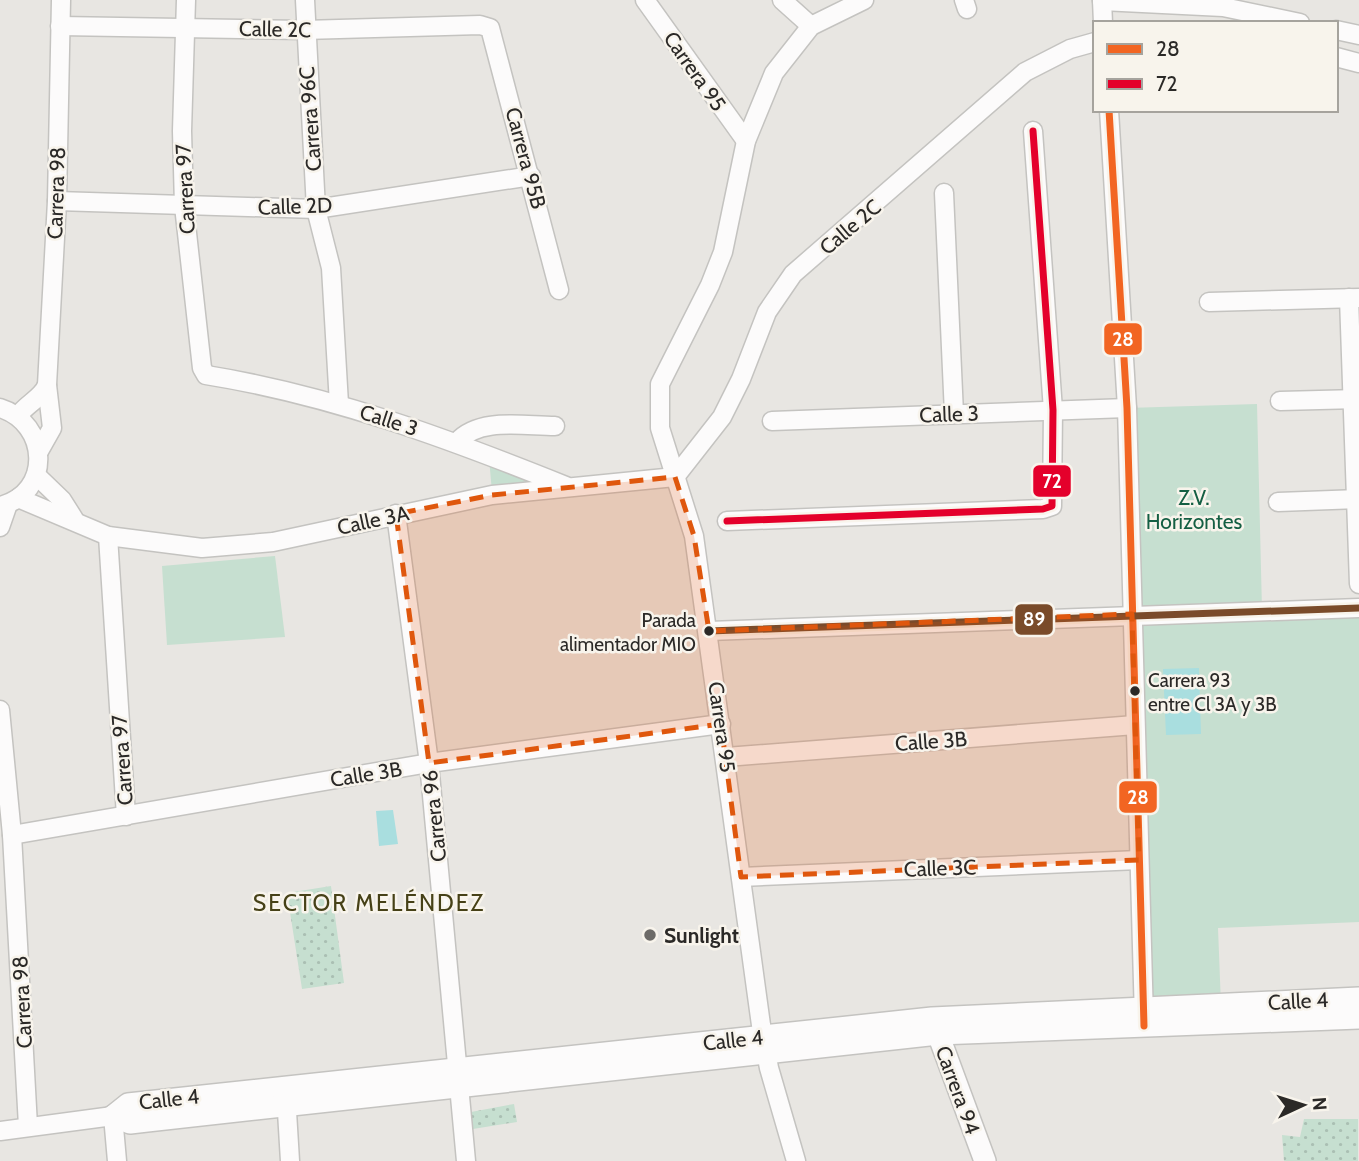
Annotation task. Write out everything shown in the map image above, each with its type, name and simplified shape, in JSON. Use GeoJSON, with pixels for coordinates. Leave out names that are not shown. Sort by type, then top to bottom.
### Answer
{"type":"FeatureCollection","features":[{"type":"Feature","properties":{"kind":"street","name":"Carrera 98"},"geometry":{"type":"LineString","coordinates":[[36,475],[39,452],[52,428],[47,385],[57,201],[61,0]]}},
{"type":"Feature","properties":{"kind":"street","name":"Carrera 97"},"geometry":{"type":"LineString","coordinates":[[186,0],[182,131],[184,206],[202,368],[206,375]]}},
{"type":"Feature","properties":{"kind":"street","name":"Carrera 96C"},"geometry":{"type":"LineString","coordinates":[[305,0],[304,30],[316,209],[331,268],[339,404]]}},
{"type":"Feature","properties":{"kind":"street","name":"Carrera 95"},"geometry":{"type":"LineString","coordinates":[[645,0],[746,141]]}},
{"type":"Feature","properties":{"kind":"street"},"geometry":{"type":"LineString","coordinates":[[782,0],[811,26],[864,0]]}},
{"type":"Feature","properties":{"kind":"street"},"geometry":{"type":"LineString","coordinates":[[1103,21],[1102,0],[1223,7],[1290,21]]}},
{"type":"Feature","properties":{"kind":"street","name":"Calle 2C"},"geometry":{"type":"LineString","coordinates":[[60,26],[304,30],[480,25],[490,28]]}},
{"type":"Feature","properties":{"kind":"street","name":"Carrera 95"},"geometry":{"type":"LineString","coordinates":[[796,1161],[765,1046],[694,536],[660,428],[660,384],[710,285],[723,253],[746,141],[774,73],[811,26]]}},
{"type":"Feature","properties":{"kind":"street","name":"Carrera 95B"},"geometry":{"type":"LineString","coordinates":[[490,28],[559,290]]}},
{"type":"Feature","properties":{"kind":"street"},"geometry":{"type":"LineString","coordinates":[[1338,30],[1359,35]]}},
{"type":"Feature","properties":{"kind":"street","name":"Calle 2C"},"geometry":{"type":"LineString","coordinates":[[675,477],[722,417],[741,379],[767,312],[793,274],[1025,72],[1070,49],[1093,43]]}},
{"type":"Feature","properties":{"kind":"street"},"geometry":{"type":"LineString","coordinates":[[1338,58],[1359,63]]}},
{"type":"Feature","properties":{"kind":"street"},"geometry":{"type":"LineString","coordinates":[[1108,112],[1127,408],[1143,1017]]}},
{"type":"Feature","properties":{"kind":"street"},"geometry":{"type":"LineString","coordinates":[[727,521],[1043,509],[1052,506],[1053,410],[1033,131]]}},
{"type":"Feature","properties":{"kind":"street","name":"Calle 2D"},"geometry":{"type":"LineString","coordinates":[[57,201],[316,209],[531,176]]}},
{"type":"Feature","properties":{"kind":"street"},"geometry":{"type":"LineString","coordinates":[[944,193],[954,414]]}},
{"type":"Feature","properties":{"kind":"street"},"geometry":{"type":"LineString","coordinates":[[1209,302],[1354,298],[1359,584]]}},
{"type":"Feature","properties":{"kind":"street","name":"Calle 3"},"geometry":{"type":"LineString","coordinates":[[206,375],[339,404],[457,442],[566,486]]}},
{"type":"Feature","properties":{"kind":"street"},"geometry":{"type":"LineString","coordinates":[[18,416],[47,385]]}},
{"type":"Feature","properties":{"kind":"street"},"geometry":{"type":"LineString","coordinates":[[1280,401],[1357,399]]}},
{"type":"Feature","properties":{"kind":"street"},"geometry":{"type":"LineString","coordinates":[[0,408],[18,416],[34,434],[39,452]]}},
{"type":"Feature","properties":{"kind":"street","name":"Calle 3"},"geometry":{"type":"LineString","coordinates":[[772,421],[1127,408]]}},
{"type":"Feature","properties":{"kind":"street"},"geometry":{"type":"LineString","coordinates":[[457,442],[467,430],[480,426],[555,426]]}},
{"type":"Feature","properties":{"kind":"street"},"geometry":{"type":"LineString","coordinates":[[0,527],[9,503],[36,475]]}},
{"type":"Feature","properties":{"kind":"street","name":"Calle 3A"},"geometry":{"type":"LineString","coordinates":[[36,475],[62,500],[74,519]]}},
{"type":"Feature","properties":{"kind":"street","name":"Calle 3A"},"geometry":{"type":"LineString","coordinates":[[9,503],[74,519],[108,536],[163,544],[214,547],[273,542],[492,495],[675,477]]}},
{"type":"Feature","properties":{"kind":"street"},"geometry":{"type":"LineString","coordinates":[[1278,502],[1358,499]]}},
{"type":"Feature","properties":{"kind":"street","name":"Carrera 96"},"geometry":{"type":"LineString","coordinates":[[396,514],[429,763],[466,1161]]}},
{"type":"Feature","properties":{"kind":"street","name":"Carrera 97"},"geometry":{"type":"LineString","coordinates":[[108,536],[126,816]]}},
{"type":"Feature","properties":{"kind":"street"},"geometry":{"type":"LineString","coordinates":[[709,631],[1359,608]]}},
{"type":"Feature","properties":{"kind":"street","name":"Carrera 98"},"geometry":{"type":"LineString","coordinates":[[0,710],[5,801],[12,835],[28,1126]]}},
{"type":"Feature","properties":{"kind":"street","name":"Calle 3B"},"geometry":{"type":"LineString","coordinates":[[12,835],[429,763],[721,724]]}},
{"type":"Feature","properties":{"kind":"street","name":"Calle 3B"},"geometry":{"type":"LineString","coordinates":[[726,757],[1135,725]]}},
{"type":"Feature","properties":{"kind":"street","name":"Calle 3C"},"geometry":{"type":"LineString","coordinates":[[741,877],[1139,860]]}},
{"type":"Feature","properties":{"kind":"street","name":"Calle 4"},"geometry":{"type":"LineString","coordinates":[[0,1131],[113,1116],[130,1123],[286,1097],[935,1026],[1143,1017],[1359,998]]}},
{"type":"Feature","properties":{"kind":"street","name":"Calle 4"},"geometry":{"type":"LineString","coordinates":[[1143,1017],[1359,1018]]}},
{"type":"Feature","properties":{"kind":"street","name":"Carrera 94"},"geometry":{"type":"LineString","coordinates":[[935,1026],[985,1161]]}},
{"type":"Feature","properties":{"kind":"street"},"geometry":{"type":"LineString","coordinates":[[286,1097],[290,1161]]}},
{"type":"Feature","properties":{"kind":"street"},"geometry":{"type":"LineString","coordinates":[[113,1116],[117,1161]]}},
{"type":"Feature","properties":{"kind":"highlighted area"},"geometry":{"type":"Polygon","coordinates":[[[675,477],[694,536],[709,631],[1132,614],[1139,860],[741,877],[721,724],[429,763],[396,514],[492,495],[675,477]]]}},
{"type":"Feature","properties":{"kind":"green space","name":"Z.V. Horizontes"},"geometry":{"type":"Polygon","coordinates":[[[1257,404],[1262,610],[1359,608],[1359,922],[1218,928],[1221,1005],[1143,1008],[1127,408],[1257,404]]]}},
{"type":"Feature","properties":{"kind":"green space"},"geometry":{"type":"Polygon","coordinates":[[[489,458],[557,485],[492,492],[489,458]]]}},
{"type":"Feature","properties":{"kind":"green space"},"geometry":{"type":"Polygon","coordinates":[[[275,556],[285,637],[167,645],[162,566],[275,556]]]}},
{"type":"Feature","properties":{"kind":"green space"},"geometry":{"type":"Polygon","coordinates":[[[331,886],[344,983],[302,989],[287,893],[331,886]]]}},
{"type":"Feature","properties":{"kind":"green space"},"geometry":{"type":"Polygon","coordinates":[[[514,1104],[517,1122],[473,1129],[471,1112],[514,1104]]]}},
{"type":"Feature","properties":{"kind":"green space"},"geometry":{"type":"Polygon","coordinates":[[[1304,1119],[1358,1119],[1358,1161],[1284,1161],[1282,1135],[1300,1137],[1304,1119]]]}},
{"type":"Feature","properties":{"kind":"water"},"geometry":{"type":"Polygon","coordinates":[[[1199,668],[1201,734],[1166,735],[1163,669],[1199,668]]]}},
{"type":"Feature","properties":{"kind":"water"},"geometry":{"type":"Polygon","coordinates":[[[393,810],[398,844],[379,846],[376,811],[393,810]]]}},
{"type":"Feature","properties":{"kind":"transit line","name":"28"},"geometry":{"type":"LineString","coordinates":[[1109,112],[1127,408],[1144,1026]]}},
{"type":"Feature","properties":{"kind":"transit line","name":"72"},"geometry":{"type":"LineString","coordinates":[[727,521],[1043,509],[1052,506],[1053,410],[1033,131]]}},
{"type":"Feature","properties":{"kind":"transit line","name":"89"},"geometry":{"type":"LineString","coordinates":[[709,631],[1359,608]]}},
{"type":"Feature","properties":{"kind":"place","name":"Parada alimentador MIO"},"geometry":{"type":"Point","coordinates":[709,631]}},
{"type":"Feature","properties":{"kind":"place","name":"Carrera 93 entre Cl 3A y 3B"},"geometry":{"type":"Point","coordinates":[1135,691]}},
{"type":"Feature","properties":{"kind":"place","name":"Sunlight"},"geometry":{"type":"Point","coordinates":[650,935]}},
{"type":"Feature","properties":{"kind":"district","name":"SECTOR MELÉNDEZ"},"geometry":{"type":"Point","coordinates":[369,903]}}]}
